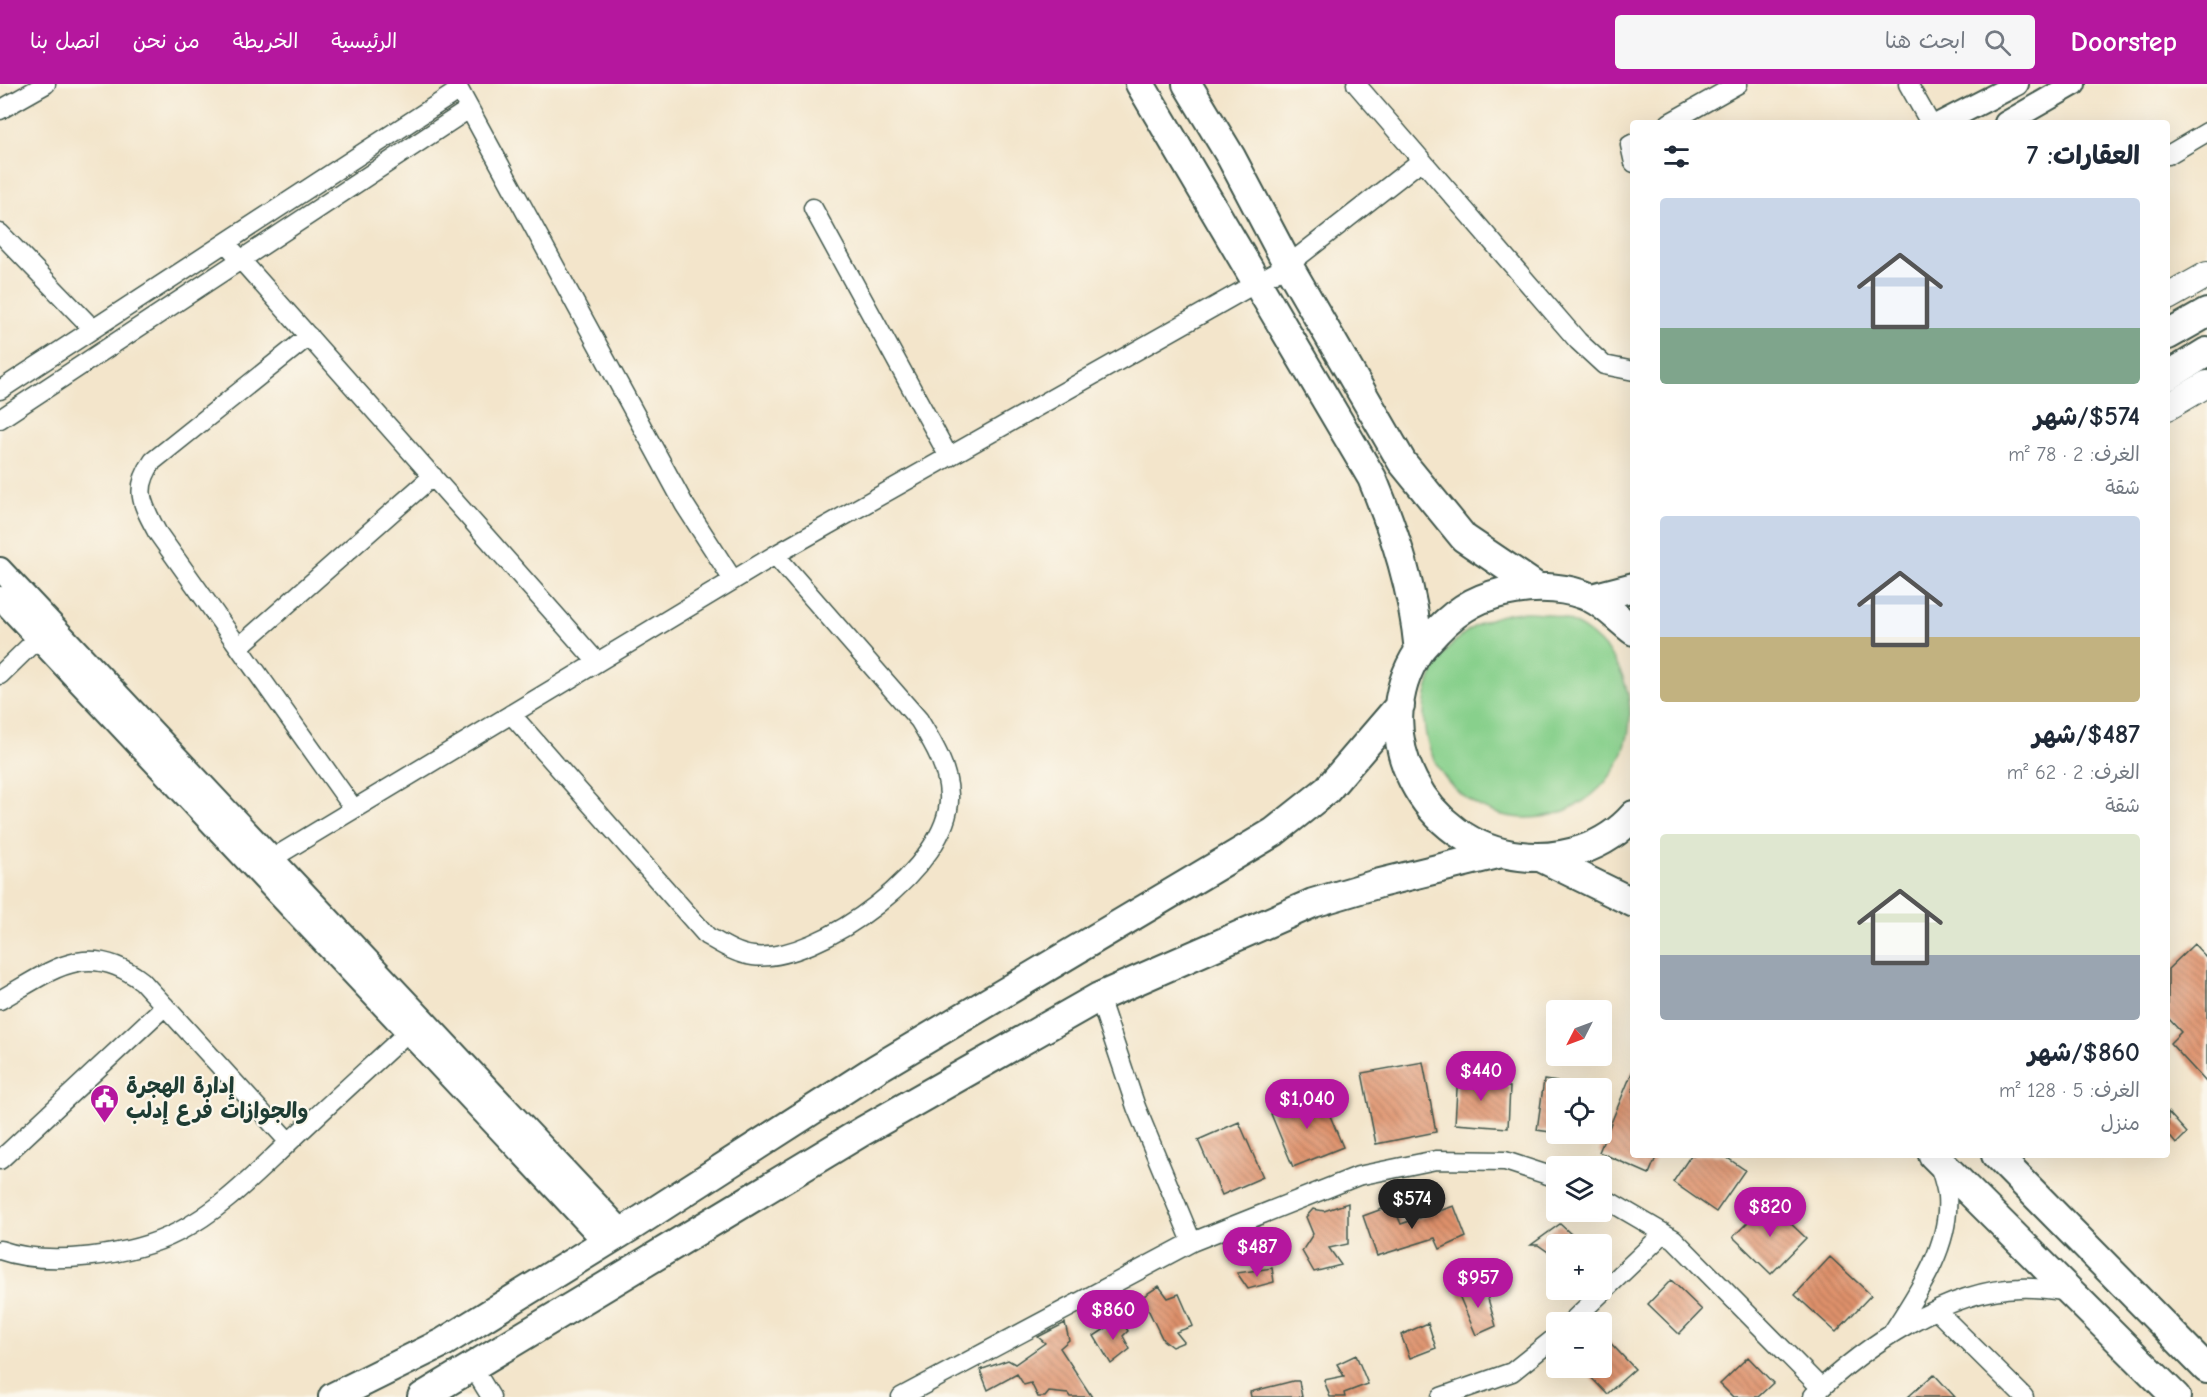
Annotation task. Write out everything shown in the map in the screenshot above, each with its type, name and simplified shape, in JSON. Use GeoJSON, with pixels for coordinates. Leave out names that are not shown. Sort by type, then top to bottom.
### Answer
{"type":"FeatureCollection","features":[{"type":"Feature","properties":{"kind":"main road"},"geometry":{"type":"LineString","coordinates":[[1140,84],[1372,478],[1396,534],[1414,607],[1419,651]]}},
{"type":"Feature","properties":{"kind":"main road"},"geometry":{"type":"LineString","coordinates":[[1186,84],[1232,158],[1288,265],[1402,462],[1464,538],[1535,586]]}},
{"type":"Feature","properties":{"kind":"main road"},"geometry":{"type":"LineString","coordinates":[[2170,296],[2207,275]]}},
{"type":"Feature","properties":{"kind":"main road"},"geometry":{"type":"LineString","coordinates":[[2170,334],[2207,313]]}},
{"type":"Feature","properties":{"kind":"main road"},"geometry":{"type":"LineString","coordinates":[[2170,375],[2207,352]]}},
{"type":"Feature","properties":{"kind":"main road"},"geometry":{"type":"LineString","coordinates":[[2170,406],[2204,392]]}},
{"type":"Feature","properties":{"kind":"main road"},"geometry":{"type":"LineString","coordinates":[[1498,854],[1452,831],[1420,795],[1405,763],[1399,731],[1400,705],[1407,675],[1419,651],[1456,612],[1493,593],[1535,586],[1569,591],[1592,598],[1630,629]]}},
{"type":"Feature","properties":{"kind":"main road"},"geometry":{"type":"LineString","coordinates":[[1592,598],[1630,588]]}},
{"type":"Feature","properties":{"kind":"main road"},"geometry":{"type":"LineString","coordinates":[[333,1397],[444,1342],[614,1237],[876,1069],[1274,832],[1327,790],[1400,705]]}},
{"type":"Feature","properties":{"kind":"main road"},"geometry":{"type":"LineString","coordinates":[[422,1397],[863,1131],[1099,997],[1313,903],[1380,883],[1498,854],[1544,859],[1578,852],[1621,829],[1630,819]]}},
{"type":"Feature","properties":{"kind":"main road"},"geometry":{"type":"LineString","coordinates":[[1544,859],[1630,901]]}},
{"type":"Feature","properties":{"kind":"main road"},"geometry":{"type":"LineString","coordinates":[[1936,1158],[2176,1397]]}},
{"type":"Feature","properties":{"kind":"main road"},"geometry":{"type":"LineString","coordinates":[[1999,1158],[2207,1369]]}},
{"type":"Feature","properties":{"kind":"street"},"geometry":{"type":"LineString","coordinates":[[0,110],[46,84]]}},
{"type":"Feature","properties":{"kind":"street"},"geometry":{"type":"LineString","coordinates":[[1356,84],[1578,341],[1604,364],[1630,370]]}},
{"type":"Feature","properties":{"kind":"street"},"geometry":{"type":"LineString","coordinates":[[1674,120],[1738,84]]}},
{"type":"Feature","properties":{"kind":"street"},"geometry":{"type":"LineString","coordinates":[[1908,84],[1928,120]]}},
{"type":"Feature","properties":{"kind":"street"},"geometry":{"type":"LineString","coordinates":[[1947,120],[2018,84]]}},
{"type":"Feature","properties":{"kind":"street"},"geometry":{"type":"LineString","coordinates":[[2011,120],[2074,84]]}},
{"type":"Feature","properties":{"kind":"street"},"geometry":{"type":"LineString","coordinates":[[0,390],[226,243],[458,87],[684,504],[733,580]]}},
{"type":"Feature","properties":{"kind":"street"},"geometry":{"type":"LineString","coordinates":[[0,419],[469,109]]}},
{"type":"Feature","properties":{"kind":"street"},"geometry":{"type":"LineString","coordinates":[[2170,154],[2207,132]]}},
{"type":"Feature","properties":{"kind":"street"},"geometry":{"type":"LineString","coordinates":[[273,858],[775,555],[1288,265],[1422,160]]}},
{"type":"Feature","properties":{"kind":"street"},"geometry":{"type":"LineString","coordinates":[[813,208],[949,457]]}},
{"type":"Feature","properties":{"kind":"street"},"geometry":{"type":"LineString","coordinates":[[0,233],[93,329]]}},
{"type":"Feature","properties":{"kind":"street"},"geometry":{"type":"LineString","coordinates":[[226,243],[597,662]]}},
{"type":"Feature","properties":{"kind":"street"},"geometry":{"type":"LineString","coordinates":[[309,336],[165,450],[144,474],[140,490],[146,512],[157,532],[354,809]]}},
{"type":"Feature","properties":{"kind":"street"},"geometry":{"type":"LineString","coordinates":[[239,648],[433,476]]}},
{"type":"Feature","properties":{"kind":"street"},"geometry":{"type":"LineString","coordinates":[[511,714],[707,936],[728,948],[753,956],[781,955],[811,945],[847,924],[881,903],[914,871],[934,847],[945,825],[950,796],[945,770],[935,746],[919,720],[775,555]]}},
{"type":"Feature","properties":{"kind":"street"},"geometry":{"type":"LineString","coordinates":[[0,569],[273,858],[614,1237]]}},
{"type":"Feature","properties":{"kind":"street"},"geometry":{"type":"LineString","coordinates":[[0,598],[408,1032],[614,1237]]}},
{"type":"Feature","properties":{"kind":"street"},"geometry":{"type":"LineString","coordinates":[[0,675],[38,638]]}},
{"type":"Feature","properties":{"kind":"street"},"geometry":{"type":"LineString","coordinates":[[0,1000],[66,964],[96,959],[120,965],[165,1006],[290,1142]]}},
{"type":"Feature","properties":{"kind":"street"},"geometry":{"type":"LineString","coordinates":[[1099,997],[1136,1107],[1192,1242]]}},
{"type":"Feature","properties":{"kind":"street"},"geometry":{"type":"LineString","coordinates":[[0,1160],[165,1006]]}},
{"type":"Feature","properties":{"kind":"street"},"geometry":{"type":"LineString","coordinates":[[0,1250],[38,1260],[62,1259],[102,1255],[176,1233],[225,1201],[408,1032]]}},
{"type":"Feature","properties":{"kind":"street"},"geometry":{"type":"LineString","coordinates":[[1889,1337],[1922,1286],[1939,1247],[1947,1196],[1936,1158]]}},
{"type":"Feature","properties":{"kind":"street"},"geometry":{"type":"LineString","coordinates":[[901,1397],[925,1391],[1192,1242],[1358,1176],[1436,1160],[1504,1161],[1546,1174]]}},
{"type":"Feature","properties":{"kind":"street"},"geometry":{"type":"LineString","coordinates":[[1612,1203],[1674,1239],[1816,1393],[1889,1337],[1936,1310],[1966,1297],[2019,1288],[2070,1292]]}},
{"type":"Feature","properties":{"kind":"street"},"geometry":{"type":"LineString","coordinates":[[1581,1312],[1664,1233]]}},
{"type":"Feature","properties":{"kind":"street"},"geometry":{"type":"LineString","coordinates":[[1936,1310],[2024,1397]]}},
{"type":"Feature","properties":{"kind":"street"},"geometry":{"type":"LineString","coordinates":[[1441,1397],[1512,1372],[1546,1345]]}},
{"type":"Feature","properties":{"kind":"street"},"geometry":{"type":"LineString","coordinates":[[472,1366],[491,1397]]}},
{"type":"Feature","properties":{"kind":"green space"},"geometry":{"type":"Polygon","coordinates":[[[1517,612],[1537,612],[1557,616],[1576,624],[1593,635],[1607,649],[1626,685],[1630,715],[1626,745],[1618,764],[1607,781],[1593,795],[1557,814],[1537,818],[1517,818],[1497,814],[1478,806],[1461,795],[1447,781],[1428,745],[1424,725],[1424,705],[1428,685],[1436,666],[1447,649],[1461,635],[1497,616],[1517,612]]]}},
{"type":"Feature","properties":{"kind":"building"},"geometry":{"type":"Polygon","coordinates":[[[2194,944],[2207,958],[2207,1083],[2170,1043],[2181,1032],[2170,1020],[2170,967],[2194,944]]]}},
{"type":"Feature","properties":{"kind":"building"},"geometry":{"type":"Polygon","coordinates":[[[1423,1062],[1436,1132],[1376,1144],[1362,1073],[1423,1062]]]}},
{"type":"Feature","properties":{"kind":"building"},"geometry":{"type":"Polygon","coordinates":[[[1458,1072],[1486,1074],[1485,1085],[1510,1087],[1508,1128],[1455,1124],[1458,1072]]]}},
{"type":"Feature","properties":{"kind":"building"},"geometry":{"type":"Polygon","coordinates":[[[1630,1077],[1630,1158],[1656,1158],[1649,1174],[1599,1152],[1602,1144],[1612,1144],[1612,1121],[1630,1077]]]}},
{"type":"Feature","properties":{"kind":"building"},"geometry":{"type":"Polygon","coordinates":[[[1544,1080],[1546,1080],[1546,1131],[1537,1130],[1544,1080]]]}},
{"type":"Feature","properties":{"kind":"building"},"geometry":{"type":"Polygon","coordinates":[[[1321,1094],[1343,1147],[1293,1167],[1271,1114],[1321,1094]]]}},
{"type":"Feature","properties":{"kind":"building"},"geometry":{"type":"Polygon","coordinates":[[[2170,1114],[2187,1133],[2176,1144],[2170,1136],[2170,1114]]]}},
{"type":"Feature","properties":{"kind":"building"},"geometry":{"type":"Polygon","coordinates":[[[1239,1122],[1263,1177],[1222,1195],[1198,1140],[1239,1122]]]}},
{"type":"Feature","properties":{"kind":"building"},"geometry":{"type":"Polygon","coordinates":[[[1689,1158],[1727,1158],[1745,1170],[1716,1212],[1673,1182],[1689,1158]]]}},
{"type":"Feature","properties":{"kind":"building"},"geometry":{"type":"Polygon","coordinates":[[[1768,1202],[1806,1238],[1771,1274],[1733,1237],[1768,1202]]]}},
{"type":"Feature","properties":{"kind":"building"},"geometry":{"type":"Polygon","coordinates":[[[1348,1203],[1348,1244],[1329,1248],[1341,1265],[1314,1272],[1302,1251],[1313,1234],[1306,1217],[1313,1209],[1324,1211],[1348,1203]]]}},
{"type":"Feature","properties":{"kind":"building"},"geometry":{"type":"Polygon","coordinates":[[[1393,1205],[1401,1224],[1454,1206],[1466,1237],[1440,1249],[1435,1238],[1377,1256],[1363,1216],[1393,1205]]]}},
{"type":"Feature","properties":{"kind":"building"},"geometry":{"type":"Polygon","coordinates":[[[1560,1224],[1571,1234],[1546,1234],[1560,1224]]]}},
{"type":"Feature","properties":{"kind":"building"},"geometry":{"type":"Polygon","coordinates":[[[1546,1234],[1546,1250],[1538,1245],[1531,1245],[1546,1234]]]}},
{"type":"Feature","properties":{"kind":"building"},"geometry":{"type":"Polygon","coordinates":[[[1830,1257],[1871,1295],[1836,1332],[1795,1295],[1830,1257]]]}},
{"type":"Feature","properties":{"kind":"building"},"geometry":{"type":"Polygon","coordinates":[[[1272,1268],[1274,1282],[1248,1289],[1237,1273],[1272,1268]]]}},
{"type":"Feature","properties":{"kind":"building"},"geometry":{"type":"Polygon","coordinates":[[[1671,1280],[1702,1310],[1679,1334],[1648,1304],[1671,1280]]]}},
{"type":"Feature","properties":{"kind":"building"},"geometry":{"type":"Polygon","coordinates":[[[1484,1285],[1496,1326],[1476,1335],[1458,1293],[1484,1285]]]}},
{"type":"Feature","properties":{"kind":"building"},"geometry":{"type":"Polygon","coordinates":[[[1159,1286],[1168,1298],[1179,1294],[1193,1326],[1176,1332],[1184,1342],[1172,1347],[1163,1340],[1142,1297],[1159,1286]]]}},
{"type":"Feature","properties":{"kind":"building"},"geometry":{"type":"Polygon","coordinates":[[[1120,1319],[1128,1331],[1123,1336],[1130,1349],[1111,1364],[1094,1336],[1120,1319]]]}},
{"type":"Feature","properties":{"kind":"building"},"geometry":{"type":"Polygon","coordinates":[[[1065,1323],[1069,1340],[1060,1348],[1092,1397],[1070,1397],[1068,1394],[1049,1392],[1045,1397],[1038,1397],[1031,1383],[1024,1385],[1017,1374],[988,1390],[980,1370],[1008,1360],[1015,1364],[1045,1343],[1038,1337],[1065,1323]]]}},
{"type":"Feature","properties":{"kind":"building"},"geometry":{"type":"Polygon","coordinates":[[[1428,1323],[1436,1348],[1410,1358],[1401,1335],[1428,1323]]]}},
{"type":"Feature","properties":{"kind":"building"},"geometry":{"type":"Polygon","coordinates":[[[1612,1345],[1635,1369],[1607,1394],[1592,1378],[1612,1378],[1612,1345]]]}},
{"type":"Feature","properties":{"kind":"building"},"geometry":{"type":"Polygon","coordinates":[[[1356,1355],[1368,1384],[1344,1393],[1345,1397],[1330,1397],[1324,1380],[1344,1376],[1337,1364],[1356,1355]]]}},
{"type":"Feature","properties":{"kind":"building"},"geometry":{"type":"Polygon","coordinates":[[[1748,1357],[1773,1383],[1758,1397],[1733,1397],[1720,1384],[1748,1357]]]}},
{"type":"Feature","properties":{"kind":"building"},"geometry":{"type":"Polygon","coordinates":[[[1934,1374],[1955,1397],[1908,1397],[1934,1374]]]}},
{"type":"Feature","properties":{"kind":"building"},"geometry":{"type":"Polygon","coordinates":[[[1299,1381],[1302,1397],[1251,1397],[1250,1392],[1299,1381]]]}},
{"type":"Feature","properties":{"kind":"place","name":"إدارة الهجرة والجوازات فرع إدلب"},"geometry":{"type":"Point","coordinates":[105,1124]}}]}
